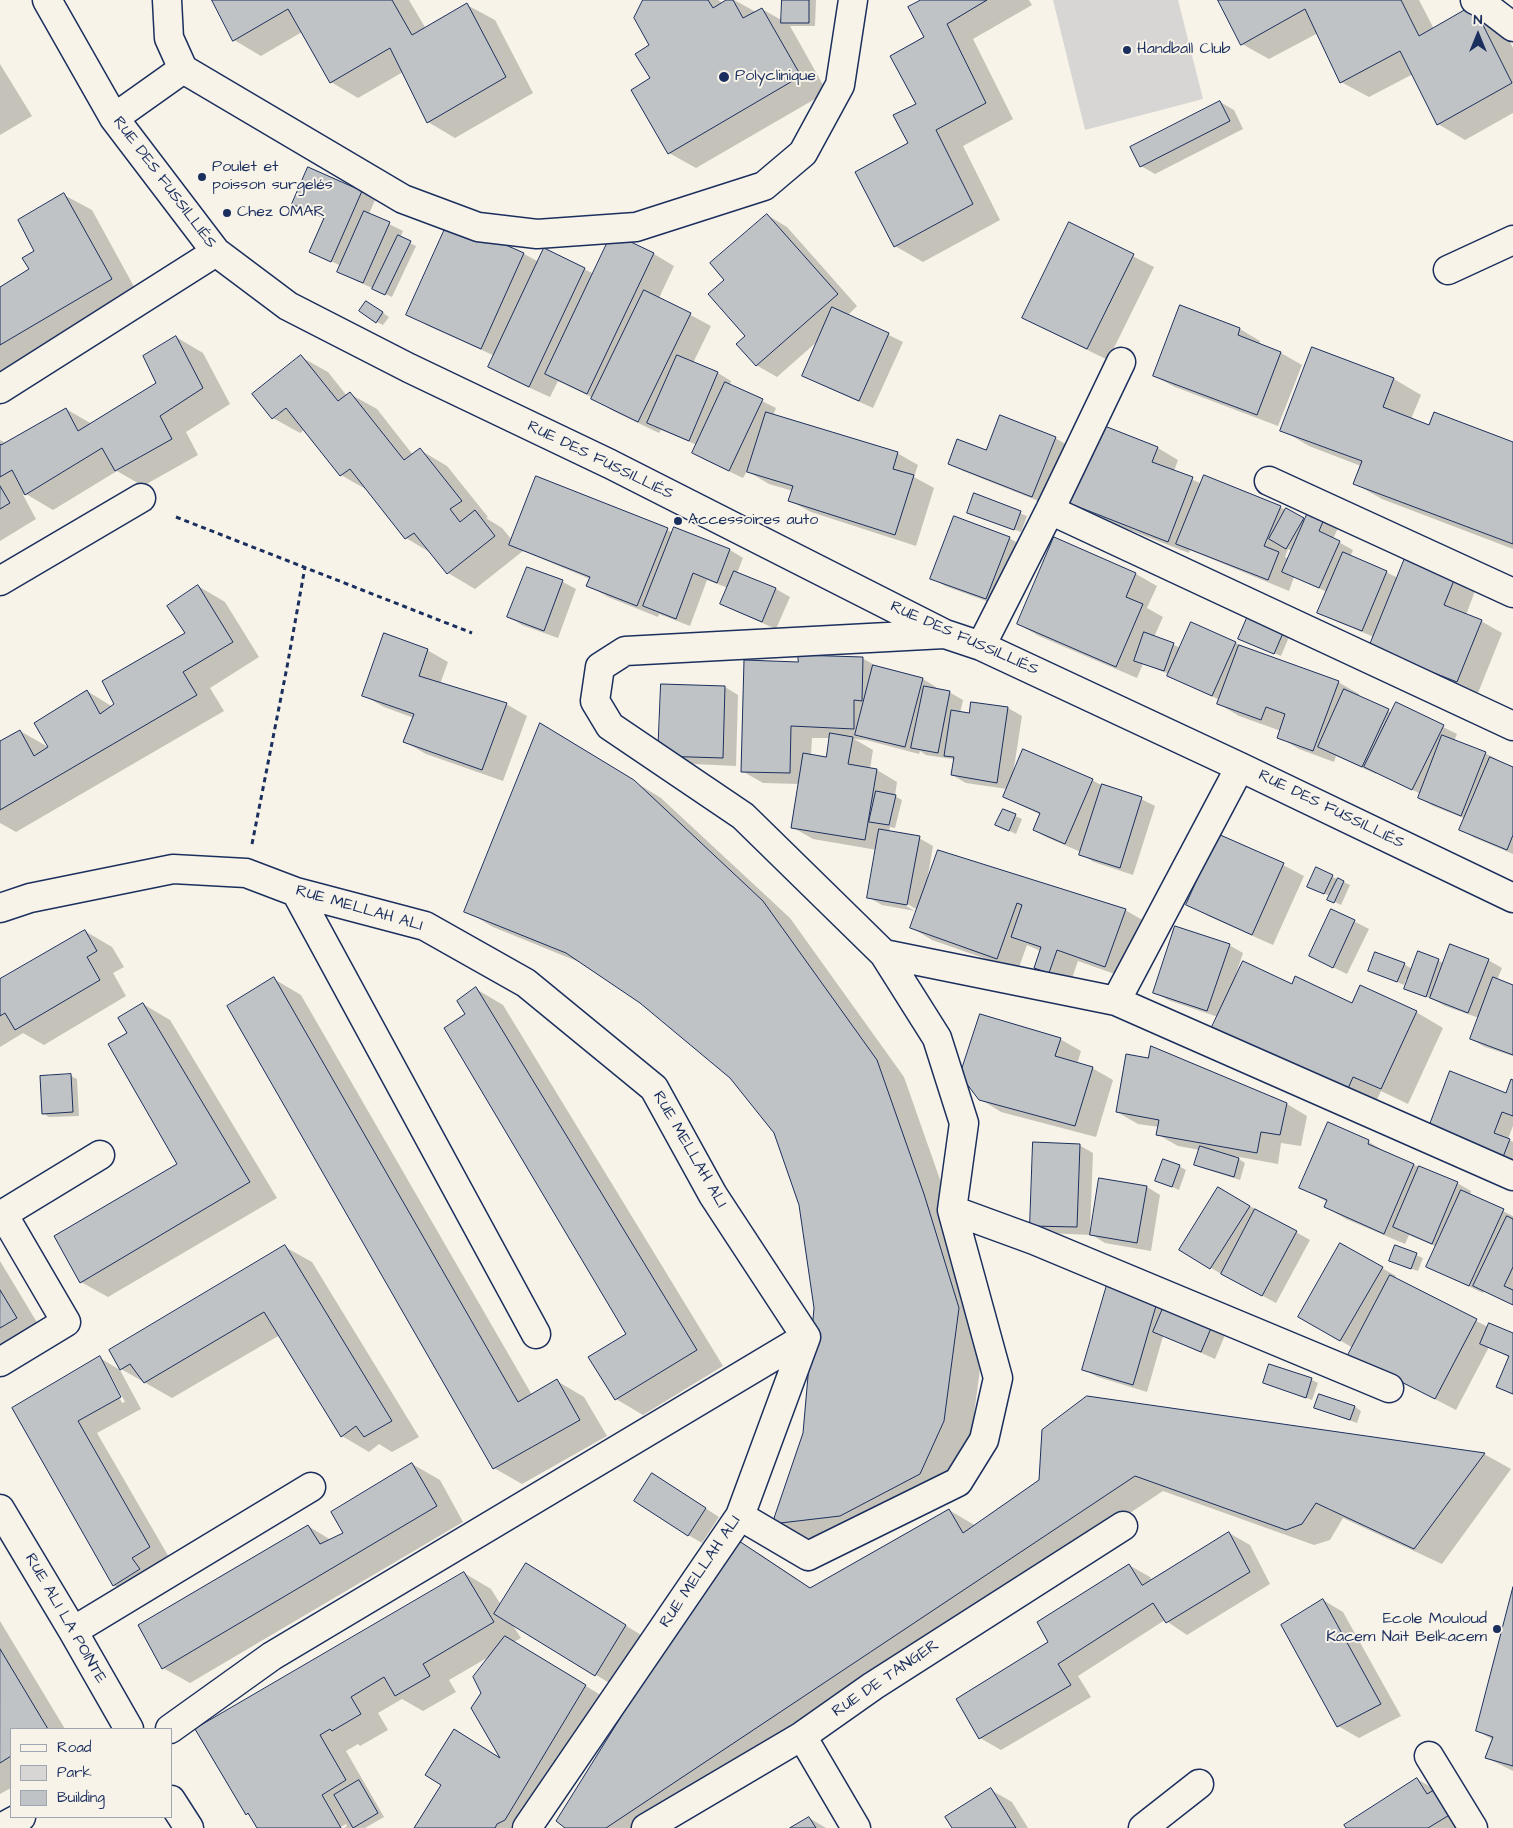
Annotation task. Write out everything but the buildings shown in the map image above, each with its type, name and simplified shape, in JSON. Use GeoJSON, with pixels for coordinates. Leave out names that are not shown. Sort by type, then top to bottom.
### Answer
{"type":"FeatureCollection","features":[{"type":"Feature","properties":{"kind":"street","name":"RUE DES FUSSILLIÉS"},"geometry":{"type":"LineString","coordinates":[[47,0],[114,118],[216,252],[288,306],[409,368],[610,464],[945,634],[981,646],[1240,766],[1513,898]]}},
{"type":"Feature","properties":{"kind":"street"},"geometry":{"type":"LineString","coordinates":[[167,0],[169,38],[183,69],[403,199],[478,227],[537,234],[636,227],[764,186],[802,152],[840,85],[853,0]]}},
{"type":"Feature","properties":{"kind":"street"},"geometry":{"type":"LineString","coordinates":[[1475,0],[1513,27]]}},
{"type":"Feature","properties":{"kind":"street"},"geometry":{"type":"LineString","coordinates":[[114,118],[183,69]]}},
{"type":"Feature","properties":{"kind":"street"},"geometry":{"type":"LineString","coordinates":[[1448,270],[1513,240]]}},
{"type":"Feature","properties":{"kind":"street"},"geometry":{"type":"LineString","coordinates":[[0,388],[216,252]]}},
{"type":"Feature","properties":{"kind":"street"},"geometry":{"type":"LineString","coordinates":[[981,646],[1050,510],[1121,362]]}},
{"type":"Feature","properties":{"kind":"street"},"geometry":{"type":"LineString","coordinates":[[1269,481],[1513,592]]}},
{"type":"Feature","properties":{"kind":"street"},"geometry":{"type":"LineString","coordinates":[[0,580],[141,498]]}},
{"type":"Feature","properties":{"kind":"street"},"geometry":{"type":"LineString","coordinates":[[1050,510],[1513,726]]}},
{"type":"Feature","properties":{"kind":"street"},"geometry":{"type":"LineString","coordinates":[[740,1516],[808,1556],[958,1482],[984,1440],[998,1378],[952,1210],[964,1123],[937,1038],[884,954],[743,816],[610,726],[594,701],[600,667],[625,652],[945,634]]}},
{"type":"Feature","properties":{"kind":"street"},"geometry":{"type":"LineString","coordinates":[[1116,1001],[1240,766]]}},
{"type":"Feature","properties":{"kind":"street","name":"RUE MELLAH ALI"},"geometry":{"type":"LineString","coordinates":[[0,908],[30,898],[173,869],[246,873],[296,892],[425,926],[526,983],[654,1088],[713,1195],[806,1336],[740,1516],[527,1828]]}},
{"type":"Feature","properties":{"kind":"street"},"geometry":{"type":"LineString","coordinates":[[296,892],[536,1334]]}},
{"type":"Feature","properties":{"kind":"street"},"geometry":{"type":"LineString","coordinates":[[884,954],[1116,1001],[1513,1176]]}},
{"type":"Feature","properties":{"kind":"street"},"geometry":{"type":"LineString","coordinates":[[0,1362],[66,1322],[3,1214],[100,1155]]}},
{"type":"Feature","properties":{"kind":"street"},"geometry":{"type":"LineString","coordinates":[[952,1210],[1034,1240],[1389,1388]]}},
{"type":"Feature","properties":{"kind":"street"},"geometry":{"type":"LineString","coordinates":[[171,1728],[272,1656],[806,1336]]}},
{"type":"Feature","properties":{"kind":"street"},"geometry":{"type":"LineString","coordinates":[[73,1631],[311,1487]]}},
{"type":"Feature","properties":{"kind":"street","name":"RUE ALI LA POINTE"},"geometry":{"type":"LineString","coordinates":[[0,1510],[128,1728]]}},
{"type":"Feature","properties":{"kind":"street","name":"RUE DE TANGER"},"geometry":{"type":"LineString","coordinates":[[646,1828],[802,1736],[873,1686],[1123,1526]]}},
{"type":"Feature","properties":{"kind":"street"},"geometry":{"type":"LineString","coordinates":[[802,1736],[856,1828]]}},
{"type":"Feature","properties":{"kind":"street"},"geometry":{"type":"LineString","coordinates":[[1429,1756],[1473,1828]]}},
{"type":"Feature","properties":{"kind":"street"},"geometry":{"type":"LineString","coordinates":[[1143,1828],[1199,1784]]}},
{"type":"Feature","properties":{"kind":"street"},"geometry":{"type":"LineString","coordinates":[[172,1802],[188,1828]]}},
{"type":"Feature","properties":{"kind":"street"},"geometry":{"type":"LineString","coordinates":[[0,1828],[19,1818]]}},
{"type":"Feature","properties":{"kind":"path"},"geometry":{"type":"LineString","coordinates":[[176,516],[472,633]]}},
{"type":"Feature","properties":{"kind":"path"},"geometry":{"type":"LineString","coordinates":[[246,873],[287,667],[304,567]]}},
{"type":"Feature","properties":{"kind":"green space","name":"Handball Club"},"geometry":{"type":"Polygon","coordinates":[[[1053,0],[1178,0],[1203,99],[1085,130],[1053,0]]]}},
{"type":"Feature","properties":{"kind":"place","name":"Handball Club"},"geometry":{"type":"Point","coordinates":[1127,50]}},
{"type":"Feature","properties":{"kind":"place","name":"Polyclinique"},"geometry":{"type":"Point","coordinates":[724,77]}},
{"type":"Feature","properties":{"kind":"place","name":"Poulet et poisson surgelés"},"geometry":{"type":"Point","coordinates":[202,177]}},
{"type":"Feature","properties":{"kind":"place","name":"Chez OMAR"},"geometry":{"type":"Point","coordinates":[227,213]}},
{"type":"Feature","properties":{"kind":"place","name":"Accessoires auto"},"geometry":{"type":"Point","coordinates":[678,521]}},
{"type":"Feature","properties":{"kind":"place","name":"Ecole Mouloud Kacem Nait Belkacem"},"geometry":{"type":"Point","coordinates":[1497,1629]}}]}
